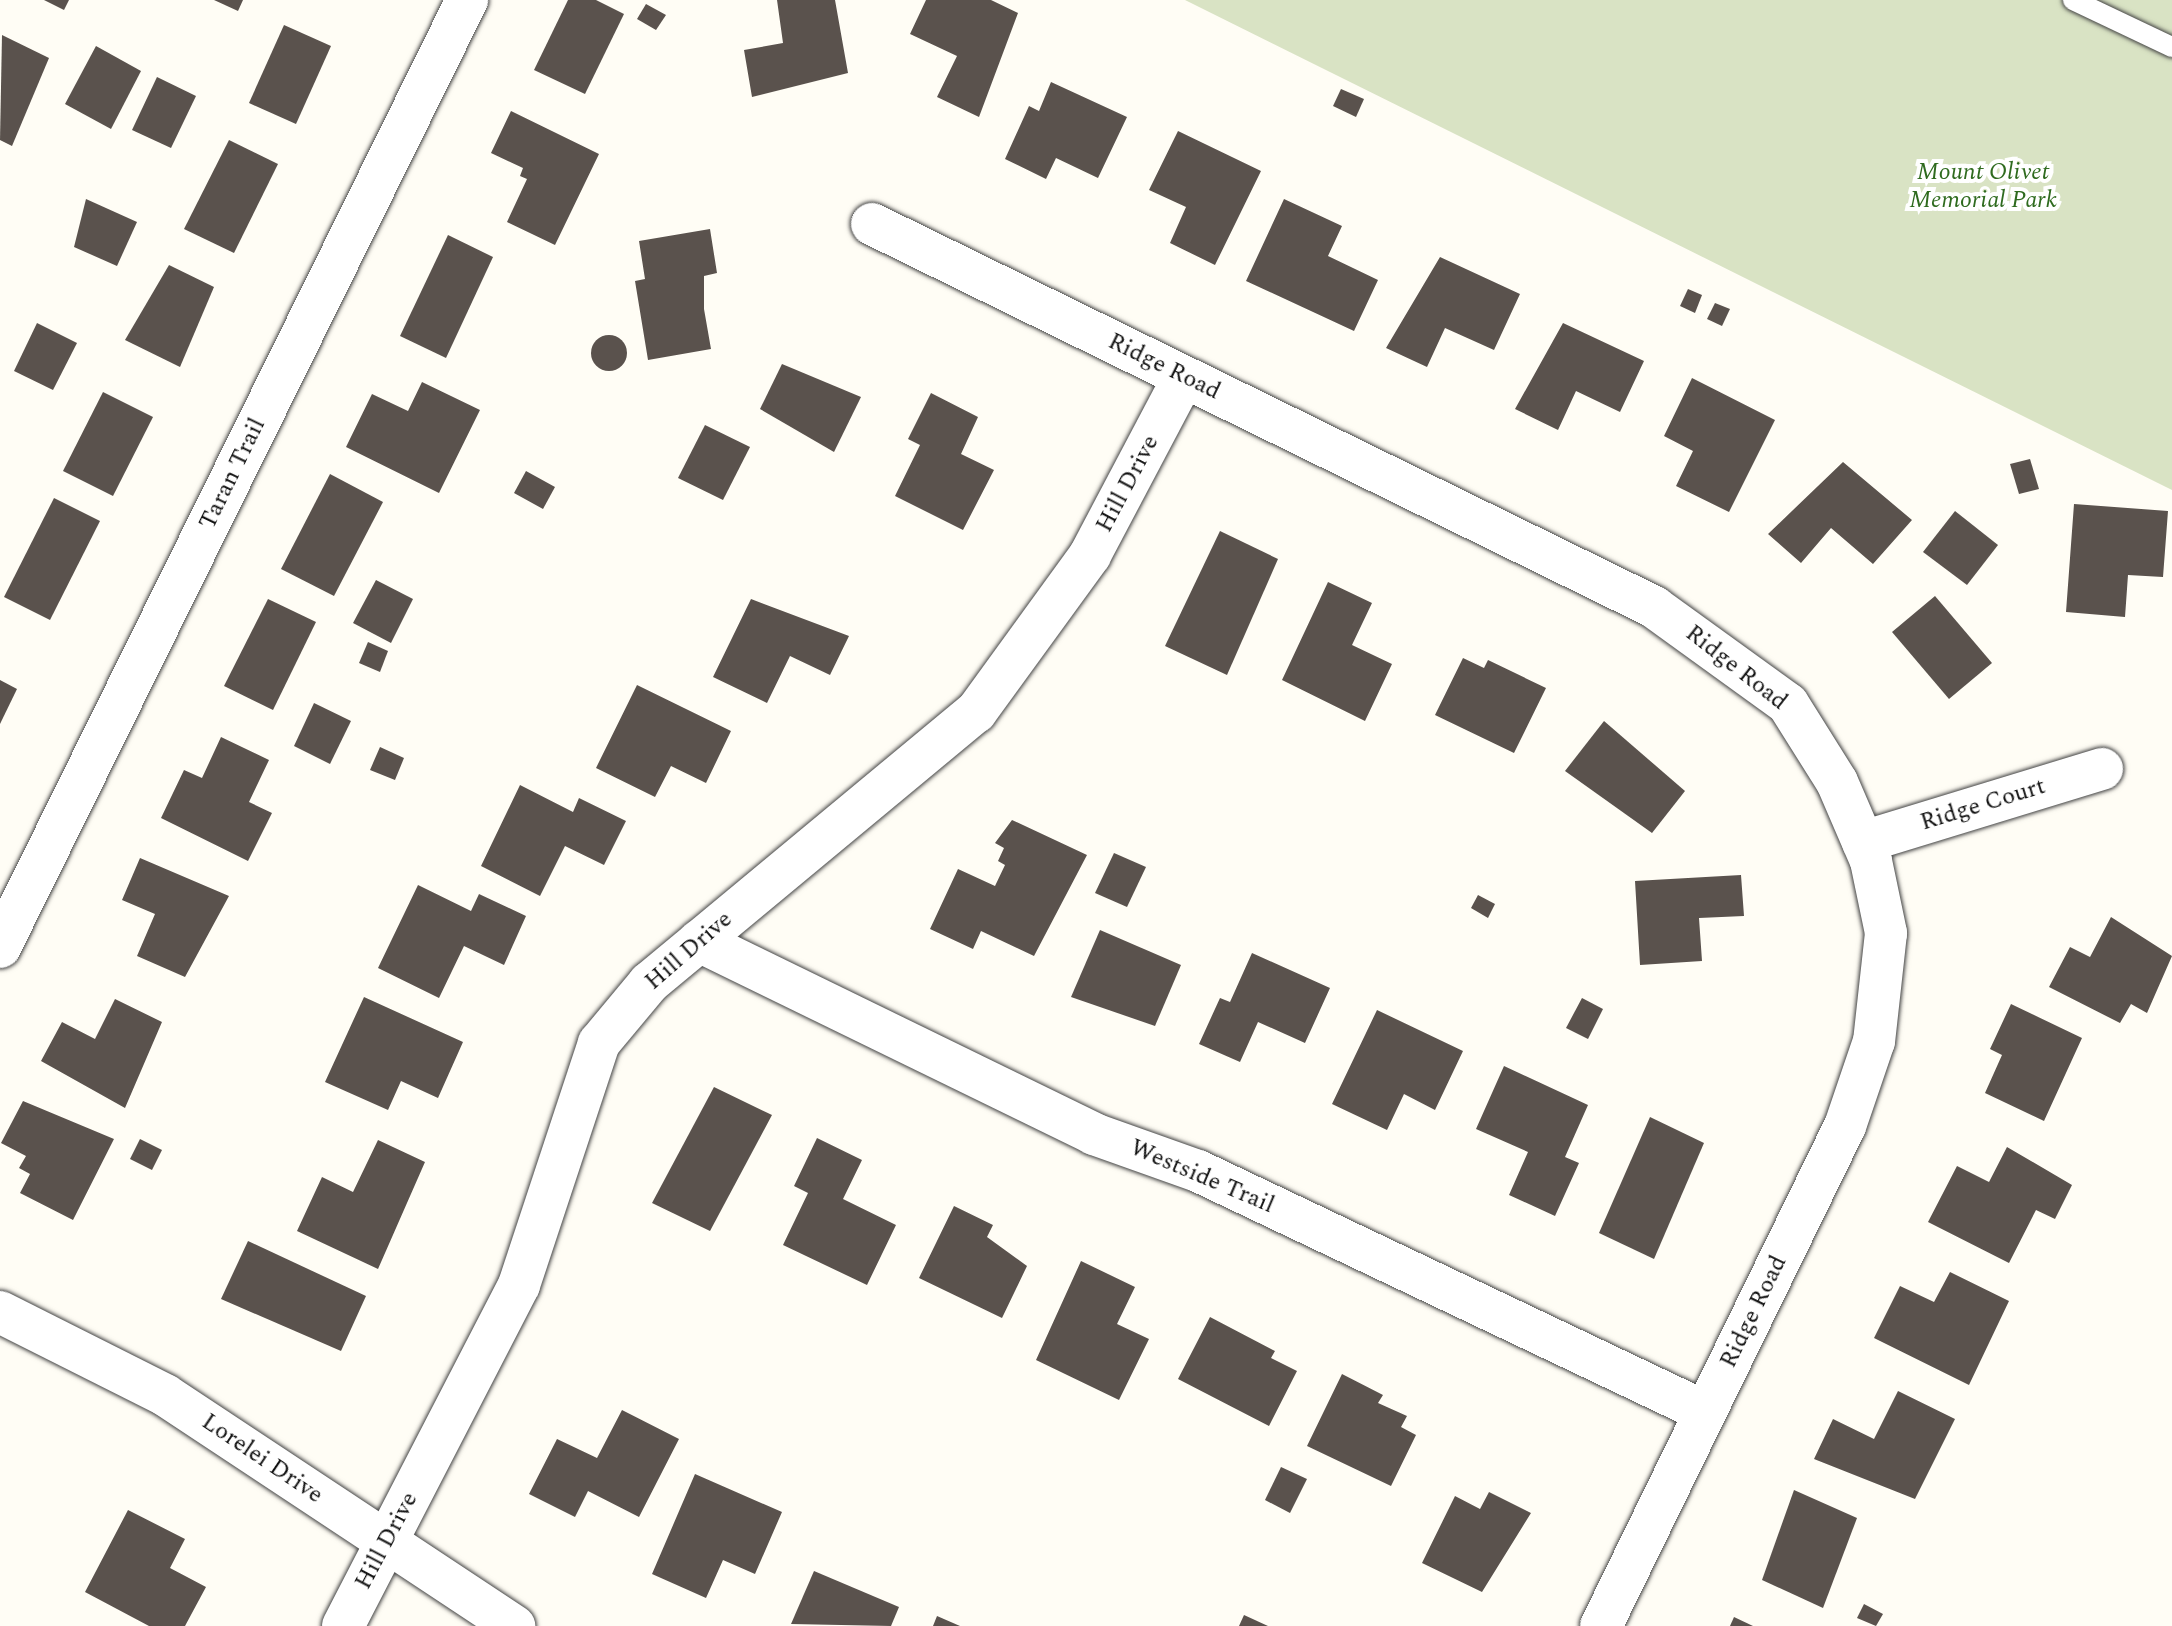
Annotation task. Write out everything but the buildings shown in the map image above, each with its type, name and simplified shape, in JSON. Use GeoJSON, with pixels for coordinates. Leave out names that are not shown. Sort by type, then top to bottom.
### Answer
{"type":"FeatureCollection","features":[{"type":"Feature","properties":{"kind":"street","name":"Taran Trail"},"geometry":{"type":"LineString","coordinates":[[0,947],[467,0]]}},
{"type":"Feature","properties":{"kind":"street","name":"Ridge Road"},"geometry":{"type":"LineString","coordinates":[[872,224],[1654,607],[1719,650],[1788,704],[1837,782],[1863,842],[1886,933],[1874,1041],[1845,1126],[1601,1626]]}},
{"type":"Feature","properties":{"kind":"street","name":"Hill Drive"},"geometry":{"type":"LineString","coordinates":[[343,1626],[519,1285],[599,1043],[649,983],[976,712],[1090,555],[1184,377]]}},
{"type":"Feature","properties":{"kind":"street","name":"Ridge Court"},"geometry":{"type":"LineString","coordinates":[[1863,842],[2102,769]]}},
{"type":"Feature","properties":{"kind":"street","name":"Westside Trail"},"geometry":{"type":"LineString","coordinates":[[699,941],[1094,1134],[1198,1171],[1705,1412]]}},
{"type":"Feature","properties":{"kind":"street","name":"Lorelei Drive"},"geometry":{"type":"LineString","coordinates":[[0,1312],[165,1395],[514,1626]]}},
{"type":"Feature","properties":{"kind":"lane"},"geometry":{"type":"LineString","coordinates":[[2073,0],[2172,47]]}},
{"type":"Feature","properties":{"kind":"green space","name":"Mount Olivet Memorial Park"},"geometry":{"type":"Polygon","coordinates":[[[1185,0],[2172,0],[2172,490],[1185,0]]]}}]}
